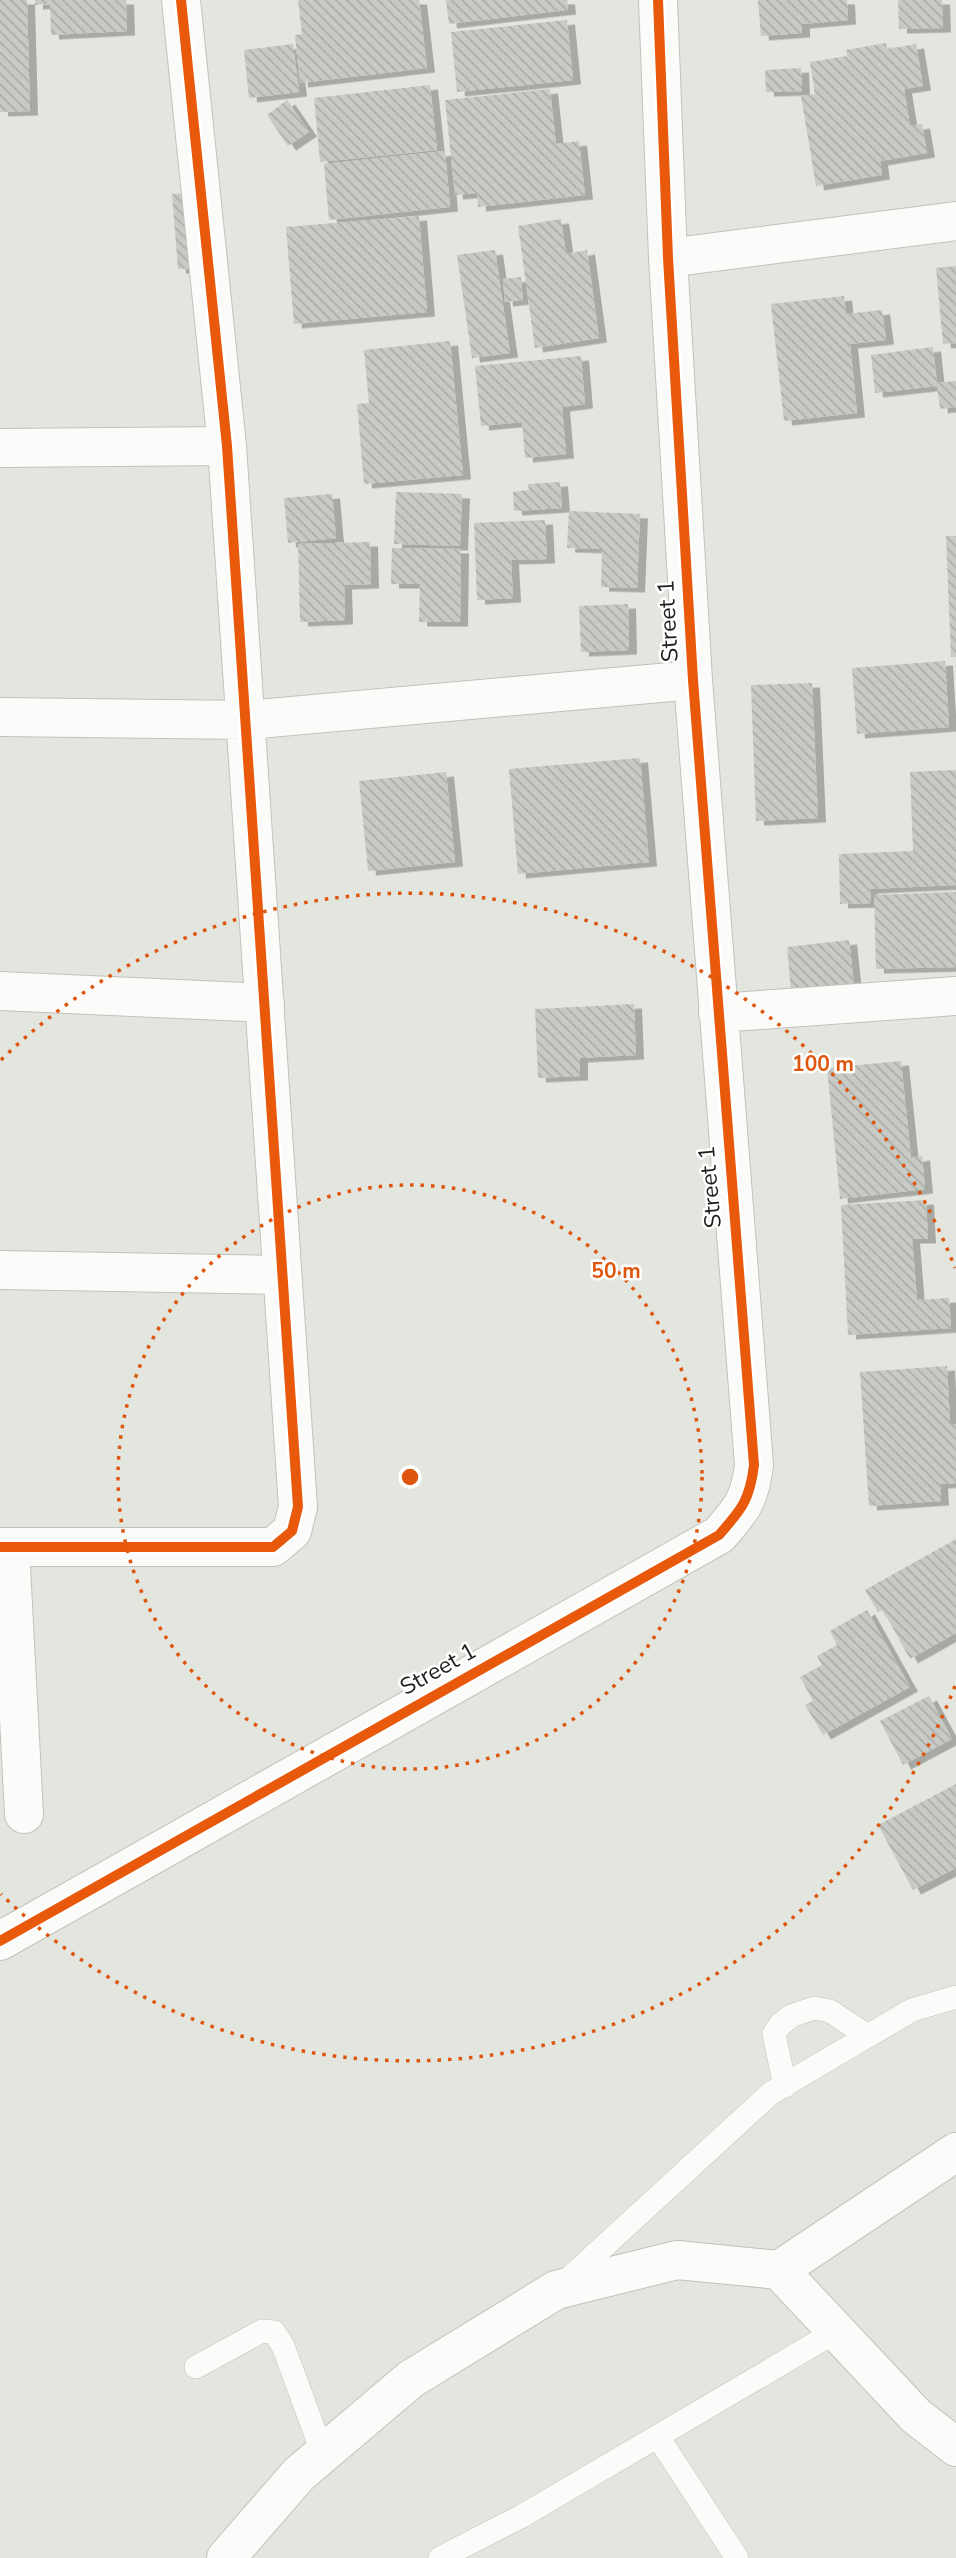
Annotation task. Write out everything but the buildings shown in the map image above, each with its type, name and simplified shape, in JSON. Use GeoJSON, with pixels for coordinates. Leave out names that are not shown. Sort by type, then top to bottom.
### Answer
{"type":"FeatureCollection","features":[{"type":"Feature","properties":{"kind":"street"},"geometry":{"type":"LineString","coordinates":[[24,1814],[5,1548],[273,1547],[292,1531],[298,1507],[227,446],[181,0]]}},
{"type":"Feature","properties":{"kind":"street","name":"Street 1"},"geometry":{"type":"LineString","coordinates":[[0,1941],[719,1535],[737,1514],[751,1489],[754,1465],[693,680],[668,258],[658,0]]}},
{"type":"Feature","properties":{"kind":"street"},"geometry":{"type":"LineString","coordinates":[[668,258],[956,221]]}},
{"type":"Feature","properties":{"kind":"street"},"geometry":{"type":"LineString","coordinates":[[0,448],[227,446]]}},
{"type":"Feature","properties":{"kind":"street"},"geometry":{"type":"LineString","coordinates":[[0,717],[247,720],[693,680]]}},
{"type":"Feature","properties":{"kind":"street"},"geometry":{"type":"LineString","coordinates":[[0,991],[265,1003]]}},
{"type":"Feature","properties":{"kind":"street"},"geometry":{"type":"LineString","coordinates":[[718,1013],[956,996]]}},
{"type":"Feature","properties":{"kind":"street"},"geometry":{"type":"LineString","coordinates":[[0,1270],[282,1275]]}},
{"type":"Feature","properties":{"kind":"street"},"geometry":{"type":"LineString","coordinates":[[226,2558],[299,2474],[411,2379],[556,2290],[677,2260],[779,2270],[956,2152]]}},
{"type":"Feature","properties":{"kind":"street"},"geometry":{"type":"LineString","coordinates":[[779,2270],[916,2416],[956,2447]]}},
{"type":"Feature","properties":{"kind":"lane"},"geometry":{"type":"LineString","coordinates":[[556,2290],[771,2093],[912,2010],[956,1997]]}},
{"type":"Feature","properties":{"kind":"lane"},"geometry":{"type":"LineString","coordinates":[[785,2086],[774,2034],[791,2016],[814,2008],[830,2011],[868,2036]]}},
{"type":"Feature","properties":{"kind":"lane"},"geometry":{"type":"LineString","coordinates":[[196,2367],[262,2331],[274,2332],[283,2346],[323,2454]]}},
{"type":"Feature","properties":{"kind":"lane"},"geometry":{"type":"LineString","coordinates":[[439,2558],[522,2516],[835,2332]]}},
{"type":"Feature","properties":{"kind":"lane"},"geometry":{"type":"LineString","coordinates":[[658,2437],[737,2558]]}},
{"type":"Feature","properties":{"kind":"cycle path"},"geometry":{"type":"LineString","coordinates":[[0,1547],[273,1547],[292,1531],[298,1507],[227,446],[181,0]]}},
{"type":"Feature","properties":{"kind":"cycle path"},"geometry":{"type":"LineString","coordinates":[[0,1941],[719,1535],[739,1511],[747,1496],[754,1465],[693,680],[668,258],[658,0]]}}]}
